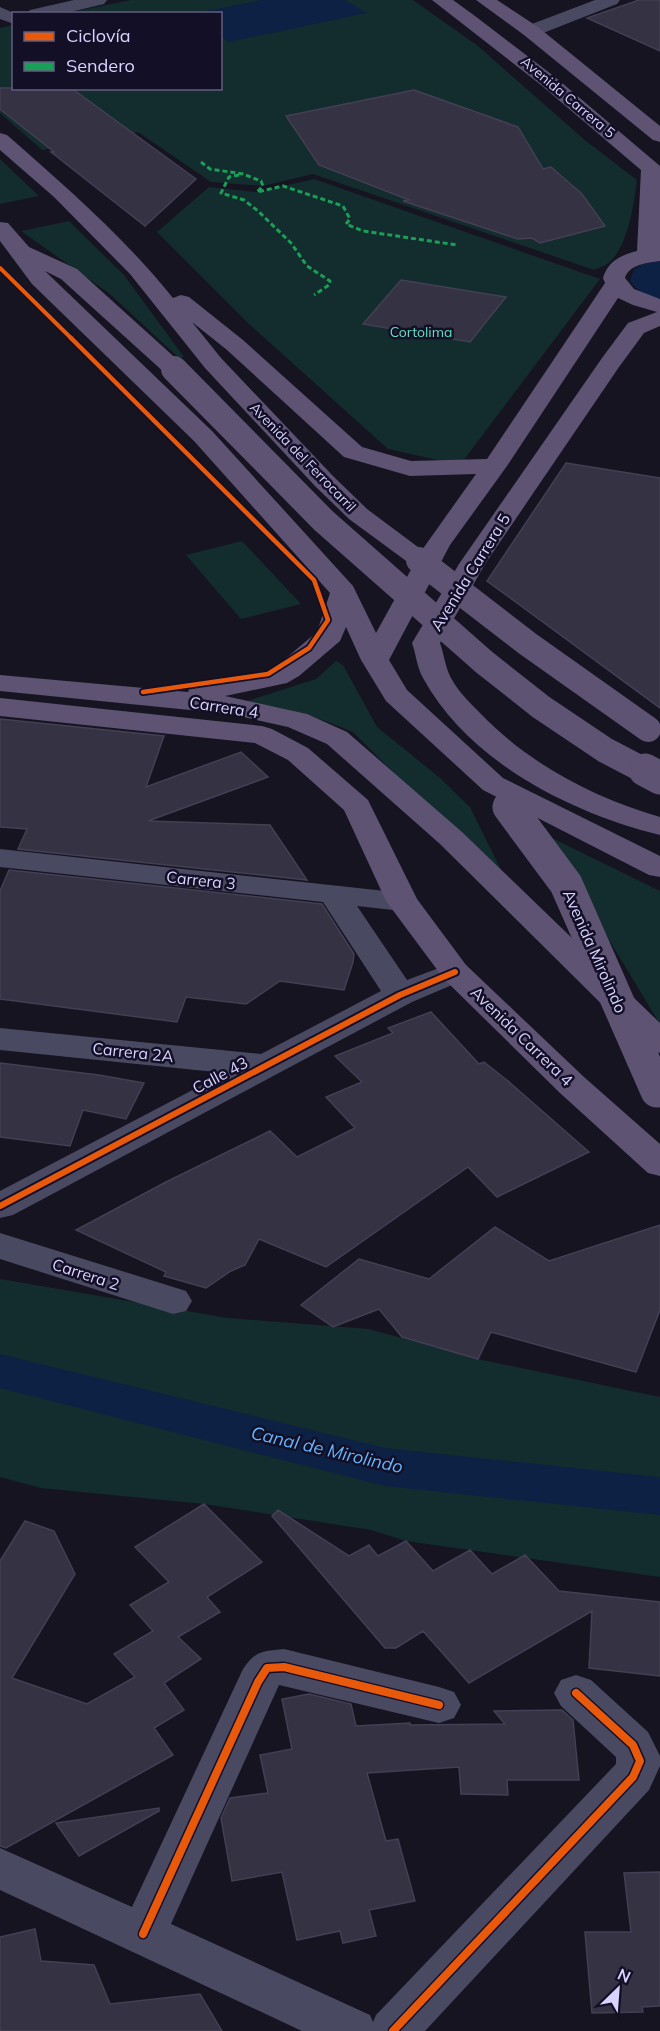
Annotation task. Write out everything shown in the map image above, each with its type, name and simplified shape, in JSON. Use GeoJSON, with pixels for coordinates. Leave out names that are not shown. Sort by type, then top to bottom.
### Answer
{"type":"FeatureCollection","features":[{"type":"Feature","properties":{"kind":"main road","name":"Avenida Carrera 5"},"geometry":{"type":"LineString","coordinates":[[441,0],[496,38],[651,168],[654,254]]}},
{"type":"Feature","properties":{"kind":"main road","name":"Avenida Carrera 5"},"geometry":{"type":"LineString","coordinates":[[485,0],[531,31],[660,136]]}},
{"type":"Feature","properties":{"kind":"main road","name":"Avenida del Ferrocarril"},"geometry":{"type":"LineString","coordinates":[[0,139],[75,207],[138,269],[213,363],[358,514],[528,644],[654,732]]}},
{"type":"Feature","properties":{"kind":"main road"},"geometry":{"type":"LineString","coordinates":[[0,228],[20,250],[40,279],[202,435],[344,592],[375,660],[396,695],[501,796],[660,868]]}},
{"type":"Feature","properties":{"kind":"main road","name":"Avenida del Ferrocarril"},"geometry":{"type":"LineString","coordinates":[[20,250],[69,274],[174,369],[324,521],[484,662],[541,707],[605,750],[660,778]]}},
{"type":"Feature","properties":{"kind":"main road"},"geometry":{"type":"LineString","coordinates":[[654,254],[630,260],[618,267],[613,275],[615,285],[632,298],[660,306]]}},
{"type":"Feature","properties":{"kind":"main road"},"geometry":{"type":"LineString","coordinates":[[375,660],[438,544],[495,466],[615,285]]}},
{"type":"Feature","properties":{"kind":"main road"},"geometry":{"type":"LineString","coordinates":[[153,288],[170,294],[235,345],[353,452],[410,470],[495,466]]}},
{"type":"Feature","properties":{"kind":"main road","name":"Avenida Carrera 5"},"geometry":{"type":"LineString","coordinates":[[660,318],[636,328],[610,363],[472,564],[426,643],[437,678],[479,729],[507,751],[561,788],[600,806],[660,826]]}},
{"type":"Feature","properties":{"kind":"main road"},"geometry":{"type":"LineString","coordinates":[[112,693],[200,691],[250,684],[276,676],[289,670],[330,635],[344,592]]}},
{"type":"Feature","properties":{"kind":"main road","name":"Carrera 4"},"geometry":{"type":"LineString","coordinates":[[0,683],[230,705],[297,720],[337,738],[451,838],[660,1042]]}},
{"type":"Feature","properties":{"kind":"main road","name":"Carrera 4"},"geometry":{"type":"LineString","coordinates":[[0,707],[262,735]]}},
{"type":"Feature","properties":{"kind":"main road","name":"Avenida Carrera 4"},"geometry":{"type":"LineString","coordinates":[[262,735],[298,754],[357,807],[402,901],[455,972],[572,1085],[660,1164]]}},
{"type":"Feature","properties":{"kind":"main road","name":"Avenida Mirolindo"},"geometry":{"type":"LineString","coordinates":[[501,796],[566,884],[658,1094]]}},
{"type":"Feature","properties":{"kind":"street"},"geometry":{"type":"LineString","coordinates":[[45,12],[98,0]]}},
{"type":"Feature","properties":{"kind":"street"},"geometry":{"type":"LineString","coordinates":[[531,31],[611,0]]}},
{"type":"Feature","properties":{"kind":"street","name":"Carrera 3"},"geometry":{"type":"LineString","coordinates":[[0,858],[402,901]]}},
{"type":"Feature","properties":{"kind":"street"},"geometry":{"type":"LineString","coordinates":[[334,895],[400,995]]}},
{"type":"Feature","properties":{"kind":"street","name":"Calle 43"},"geometry":{"type":"LineString","coordinates":[[0,1206],[400,995],[455,972]]}},
{"type":"Feature","properties":{"kind":"street","name":"Carrera 2A"},"geometry":{"type":"LineString","coordinates":[[0,1039],[267,1066]]}},
{"type":"Feature","properties":{"kind":"street","name":"Carrera 2"},"geometry":{"type":"LineString","coordinates":[[0,1246],[173,1301]]}},
{"type":"Feature","properties":{"kind":"street"},"geometry":{"type":"LineString","coordinates":[[143,1934],[258,1682],[267,1668],[285,1667],[439,1705]]}},
{"type":"Feature","properties":{"kind":"street"},"geometry":{"type":"LineString","coordinates":[[393,2031],[633,1777],[640,1761],[633,1744],[576,1693]]}},
{"type":"Feature","properties":{"kind":"street"},"geometry":{"type":"LineString","coordinates":[[0,1868],[353,2031]]}},
{"type":"Feature","properties":{"kind":"green space"},"geometry":{"type":"Polygon","coordinates":[[[131,0],[413,0],[478,46],[586,141],[637,180],[625,237],[614,257],[607,264],[594,270],[313,174],[263,186],[211,182],[138,132],[42,150],[0,113],[0,28],[12,25],[12,90],[222,90],[222,12],[72,12],[131,0]]]}},
{"type":"Feature","properties":{"kind":"green space"},"geometry":{"type":"Polygon","coordinates":[[[0,159],[39,196],[0,204],[0,159]]]}},
{"type":"Feature","properties":{"kind":"green space","name":"Cortolima"},"geometry":{"type":"Polygon","coordinates":[[[314,179],[600,279],[460,465],[388,449],[249,324],[157,232],[209,187],[257,192],[314,179]]]}},
{"type":"Feature","properties":{"kind":"green space"},"geometry":{"type":"Polygon","coordinates":[[[69,221],[124,275],[184,357],[179,358],[110,294],[21,231],[69,221]]]}},
{"type":"Feature","properties":{"kind":"green space"},"geometry":{"type":"Polygon","coordinates":[[[242,541],[301,604],[241,619],[186,555],[242,541]]]}},
{"type":"Feature","properties":{"kind":"green space"},"geometry":{"type":"Polygon","coordinates":[[[336,661],[343,665],[377,727],[440,778],[470,807],[511,890],[353,732],[300,713],[244,702],[316,679],[336,661]]]}},
{"type":"Feature","properties":{"kind":"green space"},"geometry":{"type":"Polygon","coordinates":[[[546,835],[660,891],[660,1024],[658,1021],[546,835]]]}},
{"type":"Feature","properties":{"kind":"green space"},"geometry":{"type":"Polygon","coordinates":[[[0,1279],[228,1318],[369,1329],[478,1359],[660,1397],[660,1577],[406,1541],[371,1530],[204,1504],[41,1488],[0,1477],[0,1279]]]}},
{"type":"Feature","properties":{"kind":"water"},"geometry":{"type":"Polygon","coordinates":[[[262,0],[345,0],[367,13],[229,42],[222,38],[222,12],[201,12],[262,0]]]}},
{"type":"Feature","properties":{"kind":"water"},"geometry":{"type":"Polygon","coordinates":[[[660,261],[660,299],[643,293],[630,281],[634,269],[643,264],[660,261]]]}},
{"type":"Feature","properties":{"kind":"building"},"geometry":{"type":"Polygon","coordinates":[[[639,0],[660,0],[660,51],[587,18],[639,0]]]}},
{"type":"Feature","properties":{"kind":"building"},"geometry":{"type":"Polygon","coordinates":[[[0,88],[74,90],[196,179],[145,226],[0,109],[0,88]]]}},
{"type":"Feature","properties":{"kind":"building"},"geometry":{"type":"Polygon","coordinates":[[[414,90],[518,127],[543,169],[551,167],[582,194],[605,226],[540,243],[532,238],[518,239],[403,201],[409,200],[319,165],[286,116],[414,90]]]}},
{"type":"Feature","properties":{"kind":"building","name":"Cortolima"},"geometry":{"type":"Polygon","coordinates":[[[401,280],[506,297],[470,342],[363,324],[401,280]]]}},
{"type":"Feature","properties":{"kind":"building"},"geometry":{"type":"Polygon","coordinates":[[[566,463],[660,478],[660,708],[487,581],[566,463]]]}},
{"type":"Feature","properties":{"kind":"building"},"geometry":{"type":"Polygon","coordinates":[[[0,719],[164,736],[146,787],[241,752],[268,777],[148,821],[270,825],[307,880],[18,849],[27,829],[0,827],[0,719]]]}},
{"type":"Feature","properties":{"kind":"building"},"geometry":{"type":"Polygon","coordinates":[[[9,870],[322,904],[354,954],[353,962],[344,990],[280,981],[246,1004],[186,997],[177,1022],[0,999],[0,891],[9,870]]]}},
{"type":"Feature","properties":{"kind":"building"},"geometry":{"type":"Polygon","coordinates":[[[431,1012],[479,1064],[484,1062],[508,1081],[589,1152],[497,1197],[468,1167],[326,1267],[259,1239],[245,1265],[231,1271],[206,1288],[164,1276],[166,1272],[76,1230],[166,1182],[270,1131],[297,1157],[355,1128],[326,1097],[362,1082],[335,1056],[393,1033],[388,1028],[431,1012]]]}},
{"type":"Feature","properties":{"kind":"building"},"geometry":{"type":"Polygon","coordinates":[[[0,1063],[144,1083],[126,1119],[83,1110],[70,1146],[0,1137],[0,1063]]]}},
{"type":"Feature","properties":{"kind":"building"},"geometry":{"type":"Polygon","coordinates":[[[660,1225],[660,1310],[636,1372],[491,1332],[478,1359],[402,1337],[379,1309],[333,1327],[301,1305],[359,1259],[429,1279],[495,1227],[549,1261],[660,1225]]]}},
{"type":"Feature","properties":{"kind":"building"},"geometry":{"type":"Polygon","coordinates":[[[204,1504],[262,1562],[207,1597],[220,1612],[178,1637],[201,1659],[164,1683],[184,1710],[154,1728],[173,1755],[6,1848],[0,1846],[0,1561],[25,1521],[54,1531],[75,1574],[12,1678],[87,1704],[135,1677],[114,1654],[153,1631],[130,1605],[169,1582],[135,1547],[204,1504]]]}},
{"type":"Feature","properties":{"kind":"building"},"geometry":{"type":"Polygon","coordinates":[[[278,1510],[349,1556],[369,1545],[378,1556],[406,1541],[433,1571],[470,1550],[492,1574],[525,1555],[559,1591],[660,1602],[660,1676],[589,1668],[592,1611],[469,1683],[423,1631],[396,1648],[385,1648],[272,1516],[278,1510]]]}},
{"type":"Feature","properties":{"kind":"building"},"geometry":{"type":"Polygon","coordinates":[[[309,1694],[351,1704],[356,1726],[410,1723],[410,1725],[505,1724],[494,1711],[562,1710],[573,1720],[579,1780],[507,1780],[508,1795],[461,1794],[459,1767],[367,1773],[386,1841],[398,1839],[415,1901],[369,1910],[376,1936],[343,1943],[340,1931],[297,1940],[282,1872],[232,1881],[221,1818],[230,1798],[268,1793],[260,1755],[292,1749],[282,1699],[309,1694]]]}},
{"type":"Feature","properties":{"kind":"building"},"geometry":{"type":"Polygon","coordinates":[[[159,1808],[159,1811],[79,1856],[56,1823],[159,1808]]]}},
{"type":"Feature","properties":{"kind":"building"},"geometry":{"type":"Polygon","coordinates":[[[660,1872],[660,2006],[642,2007],[643,2012],[592,2013],[585,1932],[631,1932],[624,1873],[660,1872]]]}},
{"type":"Feature","properties":{"kind":"building"},"geometry":{"type":"Polygon","coordinates":[[[35,1929],[41,1961],[94,1965],[110,2004],[200,1994],[222,2031],[0,2031],[0,1937],[35,1929]]]}},
{"type":"Feature","properties":{"kind":"waterway","name":"Canal de Mirolindo"},"geometry":{"type":"LineString","coordinates":[[0,1371],[385,1467],[660,1496]]}},
{"type":"Feature","properties":{"kind":"marked path"},"geometry":{"type":"LineString","coordinates":[[201,162],[210,169],[243,174],[261,181],[263,186],[257,192],[283,186],[343,206],[350,219],[346,224],[363,231],[457,245]]}},
{"type":"Feature","properties":{"kind":"marked path"},"geometry":{"type":"LineString","coordinates":[[239,175],[229,177],[221,193],[244,200],[258,211],[291,243],[307,266],[330,281],[329,285],[314,295]]}},
{"type":"Feature","properties":{"kind":"cycle path"},"geometry":{"type":"LineString","coordinates":[[0,268],[314,580],[328,620],[309,648],[268,674],[143,692]]}},
{"type":"Feature","properties":{"kind":"cycle path"},"geometry":{"type":"LineString","coordinates":[[0,1206],[400,995],[455,972]]}},
{"type":"Feature","properties":{"kind":"cycle path"},"geometry":{"type":"LineString","coordinates":[[143,1934],[258,1682],[267,1668],[284,1667],[439,1705]]}},
{"type":"Feature","properties":{"kind":"cycle path"},"geometry":{"type":"LineString","coordinates":[[393,2031],[633,1777],[640,1761],[633,1745],[576,1693]]}}]}
